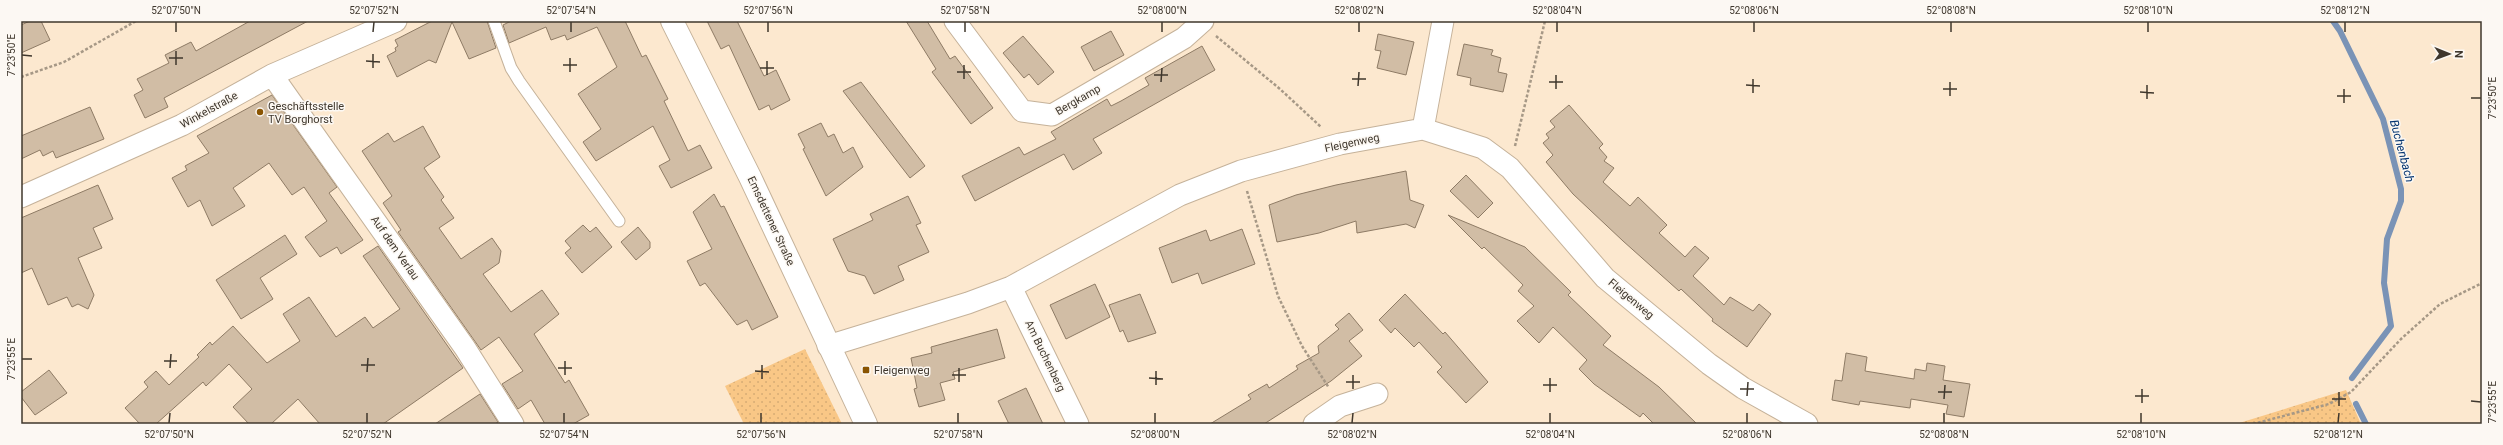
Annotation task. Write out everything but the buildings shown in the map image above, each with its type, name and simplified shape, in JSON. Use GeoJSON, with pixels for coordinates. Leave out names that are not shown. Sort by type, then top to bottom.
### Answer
{"type":"FeatureCollection","features":[{"type":"Feature","properties":{"kind":"main road","name":"Emsdettener Straße"},"geometry":{"type":"LineString","coordinates":[[672,21],[750,176],[828,346],[866,424]]}},
{"type":"Feature","properties":{"kind":"street","name":"Winkelstraße"},"geometry":{"type":"LineString","coordinates":[[21,197],[182,125],[272,75],[396,21]]}},
{"type":"Feature","properties":{"kind":"street","name":"Bergkamp"},"geometry":{"type":"LineString","coordinates":[[955,21],[1022,111],[1052,115],[1184,38],[1202,23]]}},
{"type":"Feature","properties":{"kind":"street"},"geometry":{"type":"LineString","coordinates":[[1423,129],[1444,21]]}},
{"type":"Feature","properties":{"kind":"street","name":"Auf dem Verlau"},"geometry":{"type":"LineString","coordinates":[[272,75],[465,348],[513,424]]}},
{"type":"Feature","properties":{"kind":"street","name":"Fleigenweg"},"geometry":{"type":"LineString","coordinates":[[828,346],[968,303],[1011,287],[1180,195],[1241,171],[1340,144],[1423,129],[1483,148],[1510,168],[1605,278],[1709,364],[1743,388],[1807,424]]}},
{"type":"Feature","properties":{"kind":"street","name":"Am Buchenberg"},"geometry":{"type":"LineString","coordinates":[[1011,287],[1078,424]]}},
{"type":"Feature","properties":{"kind":"street"},"geometry":{"type":"LineString","coordinates":[[1314,424],[1340,406],[1377,394]]}},
{"type":"Feature","properties":{"kind":"lane"},"geometry":{"type":"LineString","coordinates":[[494,21],[511,68],[519,81],[619,221]]}},
{"type":"Feature","properties":{"kind":"path"},"geometry":{"type":"LineString","coordinates":[[21,78],[64,62],[136,21]]}},
{"type":"Feature","properties":{"kind":"path"},"geometry":{"type":"LineString","coordinates":[[1510,168],[1545,21]]}},
{"type":"Feature","properties":{"kind":"path"},"geometry":{"type":"LineString","coordinates":[[1202,23],[1280,89],[1340,144]]}},
{"type":"Feature","properties":{"kind":"path"},"geometry":{"type":"LineString","coordinates":[[1241,171],[1278,296],[1302,346],[1340,406]]}},
{"type":"Feature","properties":{"kind":"path"},"geometry":{"type":"LineString","coordinates":[[2253,424],[2328,404],[2351,392],[2401,339],[2440,304],[2482,283]]}},
{"type":"Feature","properties":{"kind":"shaded area"},"geometry":{"type":"Polygon","coordinates":[[[805,349],[842,424],[744,424],[725,386],[805,349]]]}},
{"type":"Feature","properties":{"kind":"shaded area"},"geometry":{"type":"Polygon","coordinates":[[[2346,390],[2361,424],[2236,424],[2346,390]]]}},
{"type":"Feature","properties":{"kind":"waterway","name":"Buchenbach"},"geometry":{"type":"LineString","coordinates":[[2333,21],[2340,31],[2383,119],[2401,189],[2401,201],[2387,239],[2384,283],[2391,326],[2352,378]]}},
{"type":"Feature","properties":{"kind":"waterway","name":"Buchenbach"},"geometry":{"type":"LineString","coordinates":[[2356,404],[2366,424]]}},
{"type":"Feature","properties":{"kind":"place","name":"Geschäftsstelle TV Borghorst"},"geometry":{"type":"Point","coordinates":[260,112]}},
{"type":"Feature","properties":{"kind":"place","name":"Fleigenweg"},"geometry":{"type":"Point","coordinates":[866,370]}}]}
